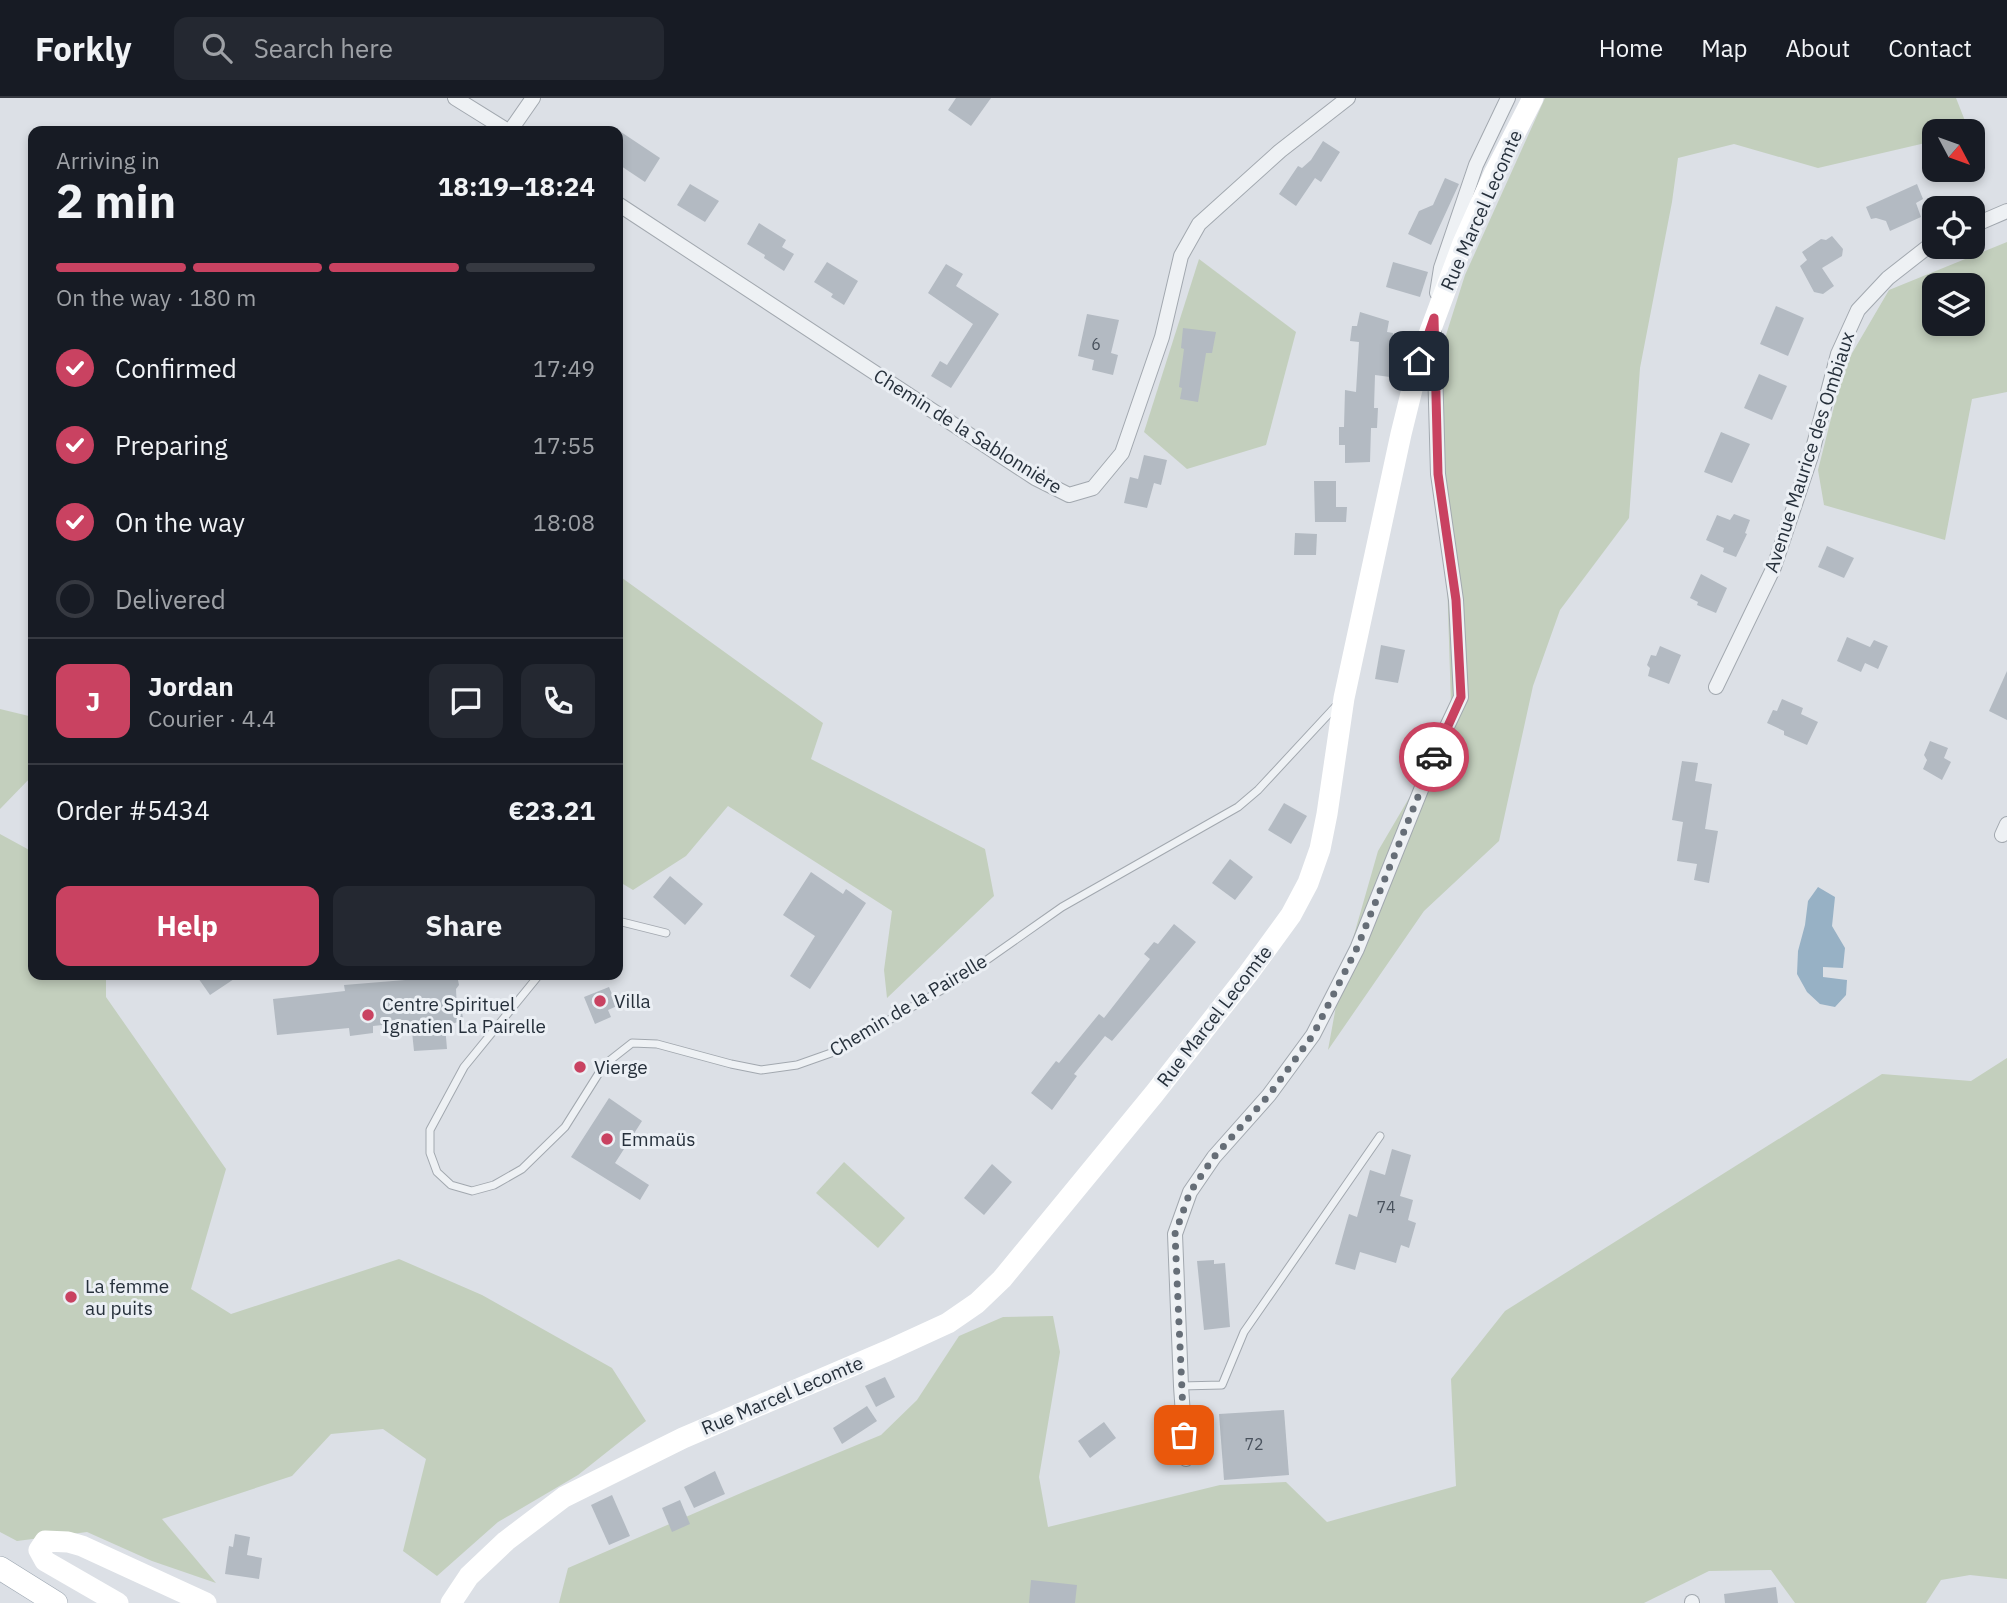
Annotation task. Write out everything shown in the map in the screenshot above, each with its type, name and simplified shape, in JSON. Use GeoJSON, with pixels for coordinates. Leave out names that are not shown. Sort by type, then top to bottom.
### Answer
{"type":"FeatureCollection","features":[{"type":"Feature","properties":{"kind":"main road"},"geometry":{"type":"LineString","coordinates":[[0,1568],[56,1603]]}},
{"type":"Feature","properties":{"kind":"street"},"geometry":{"type":"LineString","coordinates":[[455,98],[501,126]]}},
{"type":"Feature","properties":{"kind":"street"},"geometry":{"type":"LineString","coordinates":[[513,126],[533,98]]}},
{"type":"Feature","properties":{"kind":"street","name":"Chemin de la Sablonnière"},"geometry":{"type":"LineString","coordinates":[[623,207],[1035,478],[1069,495],[1093,488],[1122,453],[1162,337],[1181,256],[1199,224],[1280,151],[1348,98]]}},
{"type":"Feature","properties":{"kind":"street"},"geometry":{"type":"LineString","coordinates":[[1186,1459],[1175,1234],[1190,1192],[1214,1157],[1269,1095],[1313,1035],[1357,948],[1461,697],[1456,600],[1438,474],[1434,318],[1441,268],[1476,165],[1508,98]]}},
{"type":"Feature","properties":{"kind":"street","name":"Rue Marcel Lecomte"},"geometry":{"type":"LineString","coordinates":[[451,1603],[478,1567],[506,1541],[564,1497],[683,1438],[887,1351],[948,1322],[977,1303],[1002,1279],[1154,1094],[1248,974],[1290,915],[1308,883],[1320,849],[1334,777],[1344,698],[1419,361],[1463,243],[1533,98]]}},
{"type":"Feature","properties":{"kind":"street"},"geometry":{"type":"LineString","coordinates":[[1985,220],[2007,211]]}},
{"type":"Feature","properties":{"kind":"street","name":"Avenue Maurice des Ombiaux"},"geometry":{"type":"LineString","coordinates":[[1716,687],[1774,566],[1811,456],[1838,354],[1858,310],[1888,278],[1922,251]]}},
{"type":"Feature","properties":{"kind":"street"},"geometry":{"type":"LineString","coordinates":[[118,1603],[45,1561],[39,1550],[45,1541],[82,1546],[206,1603]]}},
{"type":"Feature","properties":{"kind":"lane","name":"Chemin de la Pairelle"},"geometry":{"type":"LineString","coordinates":[[535,980],[464,1067],[430,1130],[430,1153],[437,1171],[451,1185],[471,1191],[494,1185],[522,1169],[565,1127],[604,1065],[632,1043],[657,1044],[761,1070],[797,1065],[831,1053],[883,1025],[954,983],[1062,907],[1238,807],[1258,790],[1344,698]]}},
{"type":"Feature","properties":{"kind":"lane"},"geometry":{"type":"LineString","coordinates":[[623,922],[666,933]]}},
{"type":"Feature","properties":{"kind":"lane"},"geometry":{"type":"LineString","coordinates":[[1181,1386],[1222,1385],[1244,1332],[1380,1136]]}},
{"type":"Feature","properties":{"kind":"green space"},"geometry":{"type":"Polygon","coordinates":[[[1545,98],[1956,98],[1964,119],[1922,119],[1922,144],[1818,168],[1734,144],[1678,158],[1640,368],[1629,518],[1560,610],[1533,686],[1499,841],[1424,911],[1328,1050],[1340,984],[1378,851],[1412,793],[1451,705],[1440,354],[1465,275],[1545,98]]]}},
{"type":"Feature","properties":{"kind":"green space"},"geometry":{"type":"Polygon","coordinates":[[[2007,242],[2007,392],[1972,399],[1945,540],[1824,505],[1818,470],[1844,367],[1889,290],[1922,277],[1922,336],[1985,336],[1985,273],[1931,273],[1965,259],[1985,259],[1985,251],[2007,242]]]}},
{"type":"Feature","properties":{"kind":"green space"},"geometry":{"type":"Polygon","coordinates":[[[1199,259],[1296,332],[1266,445],[1187,469],[1144,432],[1199,259]]]}},
{"type":"Feature","properties":{"kind":"green space"},"geometry":{"type":"Polygon","coordinates":[[[623,579],[823,723],[811,759],[985,849],[994,896],[887,998],[884,970],[892,911],[728,806],[686,856],[633,890],[623,884],[623,579]]]}},
{"type":"Feature","properties":{"kind":"green space"},"geometry":{"type":"Polygon","coordinates":[[[0,709],[28,716],[28,780],[0,809],[0,709]]]}},
{"type":"Feature","properties":{"kind":"green space"},"geometry":{"type":"Polygon","coordinates":[[[0,834],[28,849],[28,980],[106,980],[106,997],[226,1169],[191,1289],[231,1314],[399,1259],[482,1295],[612,1368],[646,1421],[578,1475],[498,1522],[437,1576],[403,1551],[426,1459],[383,1429],[331,1434],[292,1476],[162,1519],[216,1583],[152,1561],[87,1532],[17,1541],[0,1532],[0,834]]]}},
{"type":"Feature","properties":{"kind":"green space"},"geometry":{"type":"Polygon","coordinates":[[[2007,1058],[2007,1579],[1970,1575],[1941,1580],[1926,1603],[1795,1603],[1771,1570],[1709,1571],[1644,1603],[559,1603],[568,1568],[881,1435],[917,1400],[959,1336],[1003,1317],[1053,1316],[1060,1352],[1039,1477],[1048,1527],[1220,1485],[1286,1482],[1327,1522],[1456,1486],[1451,1379],[1505,1311],[1882,1074],[1971,1081],[2007,1058]]]}},
{"type":"Feature","properties":{"kind":"green space"},"geometry":{"type":"Polygon","coordinates":[[[844,1162],[905,1218],[878,1248],[816,1193],[844,1162]]]}},
{"type":"Feature","properties":{"kind":"water"},"geometry":{"type":"Polygon","coordinates":[[[1818,887],[1835,897],[1832,926],[1845,948],[1843,968],[1823,967],[1823,977],[1847,980],[1846,995],[1835,1007],[1820,1004],[1807,992],[1797,974],[1798,951],[1808,901],[1818,887]]]}},
{"type":"Feature","properties":{"kind":"building"},"geometry":{"type":"Polygon","coordinates":[[[956,98],[991,98],[971,126],[948,110],[956,98]]]}},
{"type":"Feature","properties":{"kind":"building"},"geometry":{"type":"Polygon","coordinates":[[[623,133],[660,158],[645,182],[623,167],[623,133]]]}},
{"type":"Feature","properties":{"kind":"building"},"geometry":{"type":"Polygon","coordinates":[[[1323,141],[1340,152],[1321,182],[1315,178],[1296,206],[1279,194],[1298,166],[1302,168],[1311,160],[1323,141]]]}},
{"type":"Feature","properties":{"kind":"building"},"geometry":{"type":"Polygon","coordinates":[[[1445,178],[1459,184],[1431,245],[1408,234],[1419,211],[1433,205],[1445,178]]]}},
{"type":"Feature","properties":{"kind":"building"},"geometry":{"type":"Polygon","coordinates":[[[690,184],[719,201],[705,222],[677,205],[690,184]]]}},
{"type":"Feature","properties":{"kind":"building"},"geometry":{"type":"Polygon","coordinates":[[[1917,184],[1922,196],[1916,203],[1921,217],[1890,231],[1886,221],[1871,219],[1866,207],[1917,184]]]}},
{"type":"Feature","properties":{"kind":"building"},"geometry":{"type":"Polygon","coordinates":[[[759,223],[786,240],[782,247],[794,254],[784,271],[747,244],[759,223]]]}},
{"type":"Feature","properties":{"kind":"building"},"geometry":{"type":"Polygon","coordinates":[[[1832,236],[1843,249],[1842,256],[1822,268],[1834,286],[1823,294],[1814,292],[1800,266],[1807,260],[1802,252],[1821,239],[1826,240],[1832,236]]]}},
{"type":"Feature","properties":{"kind":"building"},"geometry":{"type":"Polygon","coordinates":[[[827,262],[858,281],[844,305],[814,282],[827,262]]]}},
{"type":"Feature","properties":{"kind":"building"},"geometry":{"type":"Polygon","coordinates":[[[1393,262],[1428,272],[1420,297],[1386,287],[1393,262]]]}},
{"type":"Feature","properties":{"kind":"building"},"geometry":{"type":"Polygon","coordinates":[[[946,264],[963,274],[956,286],[999,314],[951,388],[931,376],[940,361],[947,365],[973,324],[928,293],[946,264]]]}},
{"type":"Feature","properties":{"kind":"building"},"geometry":{"type":"Polygon","coordinates":[[[1776,306],[1804,318],[1788,356],[1760,344],[1776,306]]]}},
{"type":"Feature","properties":{"kind":"building"},"geometry":{"type":"Polygon","coordinates":[[[1360,312],[1389,321],[1387,332],[1393,333],[1390,377],[1375,375],[1374,408],[1378,408],[1377,428],[1371,428],[1370,462],[1345,463],[1345,445],[1339,445],[1339,427],[1344,427],[1345,390],[1356,392],[1359,342],[1350,341],[1352,326],[1357,326],[1360,312]]]}},
{"type":"Feature","properties":{"kind":"building"},"geometry":{"type":"Polygon","coordinates":[[[1087,314],[1119,320],[1111,353],[1118,355],[1113,375],[1092,370],[1094,360],[1078,356],[1087,314]]]}},
{"type":"Feature","properties":{"kind":"building"},"geometry":{"type":"Polygon","coordinates":[[[1183,328],[1216,332],[1212,353],[1206,353],[1198,402],[1180,399],[1183,328]]]}},
{"type":"Feature","properties":{"kind":"building"},"geometry":{"type":"Polygon","coordinates":[[[1759,374],[1787,386],[1772,420],[1744,408],[1759,374]]]}},
{"type":"Feature","properties":{"kind":"building"},"geometry":{"type":"Polygon","coordinates":[[[1721,432],[1750,444],[1732,483],[1704,472],[1721,432]]]}},
{"type":"Feature","properties":{"kind":"building"},"geometry":{"type":"Polygon","coordinates":[[[1144,455],[1167,460],[1161,485],[1154,483],[1147,508],[1124,503],[1130,477],[1138,479],[1144,455]]]}},
{"type":"Feature","properties":{"kind":"building"},"geometry":{"type":"Polygon","coordinates":[[[1314,481],[1336,481],[1336,507],[1347,507],[1346,522],[1315,522],[1314,481]]]}},
{"type":"Feature","properties":{"kind":"building"},"geometry":{"type":"Polygon","coordinates":[[[1734,514],[1750,520],[1745,533],[1747,534],[1736,557],[1706,540],[1717,515],[1730,520],[1734,514]]]}},
{"type":"Feature","properties":{"kind":"building"},"geometry":{"type":"Polygon","coordinates":[[[1295,533],[1317,534],[1316,555],[1294,555],[1295,533]]]}},
{"type":"Feature","properties":{"kind":"building"},"geometry":{"type":"Polygon","coordinates":[[[1827,546],[1854,558],[1844,578],[1818,567],[1827,546]]]}},
{"type":"Feature","properties":{"kind":"building"},"geometry":{"type":"Polygon","coordinates":[[[1701,574],[1727,588],[1716,613],[1697,605],[1698,602],[1690,598],[1701,574]]]}},
{"type":"Feature","properties":{"kind":"building"},"geometry":{"type":"Polygon","coordinates":[[[1847,637],[1870,647],[1874,640],[1888,646],[1878,669],[1865,663],[1861,672],[1837,661],[1847,637]]]}},
{"type":"Feature","properties":{"kind":"building"},"geometry":{"type":"Polygon","coordinates":[[[1381,645],[1405,650],[1398,683],[1375,679],[1381,645]]]}},
{"type":"Feature","properties":{"kind":"building"},"geometry":{"type":"Polygon","coordinates":[[[1660,646],[1681,655],[1669,684],[1648,676],[1650,668],[1647,665],[1651,655],[1656,656],[1660,646]]]}},
{"type":"Feature","properties":{"kind":"building"},"geometry":{"type":"Polygon","coordinates":[[[2007,671],[2007,720],[1989,711],[2007,671]]]}},
{"type":"Feature","properties":{"kind":"building"},"geometry":{"type":"Polygon","coordinates":[[[1782,699],[1803,708],[1801,714],[1818,722],[1807,745],[1784,735],[1784,731],[1767,723],[1773,710],[1777,711],[1782,699]]]}},
{"type":"Feature","properties":{"kind":"building"},"geometry":{"type":"Polygon","coordinates":[[[1930,741],[1948,748],[1944,758],[1951,762],[1942,780],[1923,769],[1927,760],[1924,755],[1930,741]]]}},
{"type":"Feature","properties":{"kind":"building"},"geometry":{"type":"Polygon","coordinates":[[[1682,761],[1698,763],[1695,781],[1712,784],[1705,829],[1718,831],[1709,883],[1694,880],[1697,864],[1677,861],[1683,822],[1672,820],[1682,761]]]}},
{"type":"Feature","properties":{"kind":"building"},"geometry":{"type":"Polygon","coordinates":[[[1284,803],[1307,816],[1291,844],[1268,830],[1284,803]]]}},
{"type":"Feature","properties":{"kind":"building"},"geometry":{"type":"Polygon","coordinates":[[[1230,859],[1253,877],[1235,900],[1212,883],[1230,859]]]}},
{"type":"Feature","properties":{"kind":"building"},"geometry":{"type":"Polygon","coordinates":[[[811,872],[843,894],[846,889],[866,903],[810,989],[790,976],[815,936],[783,915],[811,872]]]}},
{"type":"Feature","properties":{"kind":"building"},"geometry":{"type":"Polygon","coordinates":[[[670,876],[703,904],[685,925],[653,897],[670,876]]]}},
{"type":"Feature","properties":{"kind":"building"},"geometry":{"type":"Polygon","coordinates":[[[1174,924],[1196,942],[1112,1041],[1105,1036],[1074,1074],[1077,1076],[1052,1110],[1031,1093],[1099,1014],[1104,1018],[1150,959],[1144,954],[1154,942],[1158,944],[1174,924]]]}},
{"type":"Feature","properties":{"kind":"building"},"geometry":{"type":"Polygon","coordinates":[[[200,980],[232,980],[210,995],[200,980]]]}},
{"type":"Feature","properties":{"kind":"building","name":"Centre Spirituel Ignatien La Pairelle"},"geometry":{"type":"Polygon","coordinates":[[[405,980],[458,980],[457,1009],[462,1012],[463,1018],[459,1022],[445,1025],[447,1049],[414,1051],[411,1022],[373,1026],[373,1033],[350,1036],[349,1028],[277,1035],[273,999],[345,991],[344,985],[405,980]]]}},
{"type":"Feature","properties":{"kind":"building","name":"Villa"},"geometry":{"type":"Polygon","coordinates":[[[609,987],[617,1006],[608,1010],[611,1017],[595,1024],[584,997],[609,987]]]}},
{"type":"Feature","properties":{"kind":"building","name":"Emmaüs"},"geometry":{"type":"Polygon","coordinates":[[[609,1098],[642,1121],[615,1163],[649,1185],[640,1200],[571,1157],[609,1098]]]}},
{"type":"Feature","properties":{"kind":"building"},"geometry":{"type":"Polygon","coordinates":[[[1392,1149],[1411,1155],[1400,1196],[1413,1200],[1408,1220],[1416,1223],[1409,1248],[1401,1245],[1396,1263],[1360,1252],[1355,1270],[1335,1264],[1349,1214],[1357,1217],[1370,1170],[1385,1175],[1392,1149]]]}},
{"type":"Feature","properties":{"kind":"building"},"geometry":{"type":"Polygon","coordinates":[[[992,1164],[1012,1182],[984,1215],[964,1198],[992,1164]]]}},
{"type":"Feature","properties":{"kind":"building"},"geometry":{"type":"Polygon","coordinates":[[[1214,1260],[1214,1264],[1225,1263],[1230,1327],[1204,1330],[1197,1261],[1214,1260]]]}},
{"type":"Feature","properties":{"kind":"building"},"geometry":{"type":"Polygon","coordinates":[[[885,1377],[895,1397],[876,1407],[865,1386],[885,1377]]]}},
{"type":"Feature","properties":{"kind":"building"},"geometry":{"type":"Polygon","coordinates":[[[867,1406],[877,1421],[842,1444],[833,1428],[867,1406]]]}},
{"type":"Feature","properties":{"kind":"building"},"geometry":{"type":"Polygon","coordinates":[[[1284,1410],[1289,1475],[1224,1480],[1219,1414],[1284,1410]]]}},
{"type":"Feature","properties":{"kind":"building"},"geometry":{"type":"Polygon","coordinates":[[[1104,1422],[1116,1438],[1090,1458],[1078,1441],[1104,1422]]]}},
{"type":"Feature","properties":{"kind":"building"},"geometry":{"type":"Polygon","coordinates":[[[715,1471],[725,1494],[694,1508],[684,1487],[715,1471]]]}},
{"type":"Feature","properties":{"kind":"building"},"geometry":{"type":"Polygon","coordinates":[[[612,1495],[630,1536],[609,1545],[591,1505],[612,1495]]]}},
{"type":"Feature","properties":{"kind":"building"},"geometry":{"type":"Polygon","coordinates":[[[680,1500],[690,1524],[672,1532],[662,1508],[680,1500]]]}},
{"type":"Feature","properties":{"kind":"building"},"geometry":{"type":"Polygon","coordinates":[[[235,1534],[250,1537],[247,1555],[262,1558],[259,1579],[225,1574],[229,1546],[233,1547],[235,1534]]]}},
{"type":"Feature","properties":{"kind":"building"},"geometry":{"type":"Polygon","coordinates":[[[1031,1580],[1077,1585],[1075,1603],[1029,1603],[1031,1580]]]}},
{"type":"Feature","properties":{"kind":"building"},"geometry":{"type":"Polygon","coordinates":[[[1776,1587],[1778,1603],[1725,1603],[1724,1594],[1776,1587]]]}},
{"type":"Feature","properties":{"kind":"way so far"},"geometry":{"type":"LineString","coordinates":[[1184,1435],[1175,1234],[1190,1192],[1214,1157],[1269,1095],[1313,1035],[1357,948],[1434,757]]}},
{"type":"Feature","properties":{"kind":"place","name":"Villa"},"geometry":{"type":"Point","coordinates":[600,1001]}},
{"type":"Feature","properties":{"kind":"place","name":"Centre Spirituel Ignatien La Pairelle"},"geometry":{"type":"Point","coordinates":[368,1015]}},
{"type":"Feature","properties":{"kind":"place","name":"Vierge"},"geometry":{"type":"Point","coordinates":[580,1067]}},
{"type":"Feature","properties":{"kind":"place","name":"Emmaüs"},"geometry":{"type":"Point","coordinates":[607,1139]}},
{"type":"Feature","properties":{"kind":"place","name":"La femme au puits"},"geometry":{"type":"Point","coordinates":[71,1297]}},
{"type":"Feature","properties":{"kind":"route"},"geometry":{"type":"LineString","coordinates":[[1419,361],[1434,318],[1438,474],[1456,600],[1461,697],[1434,757]]}}]}
